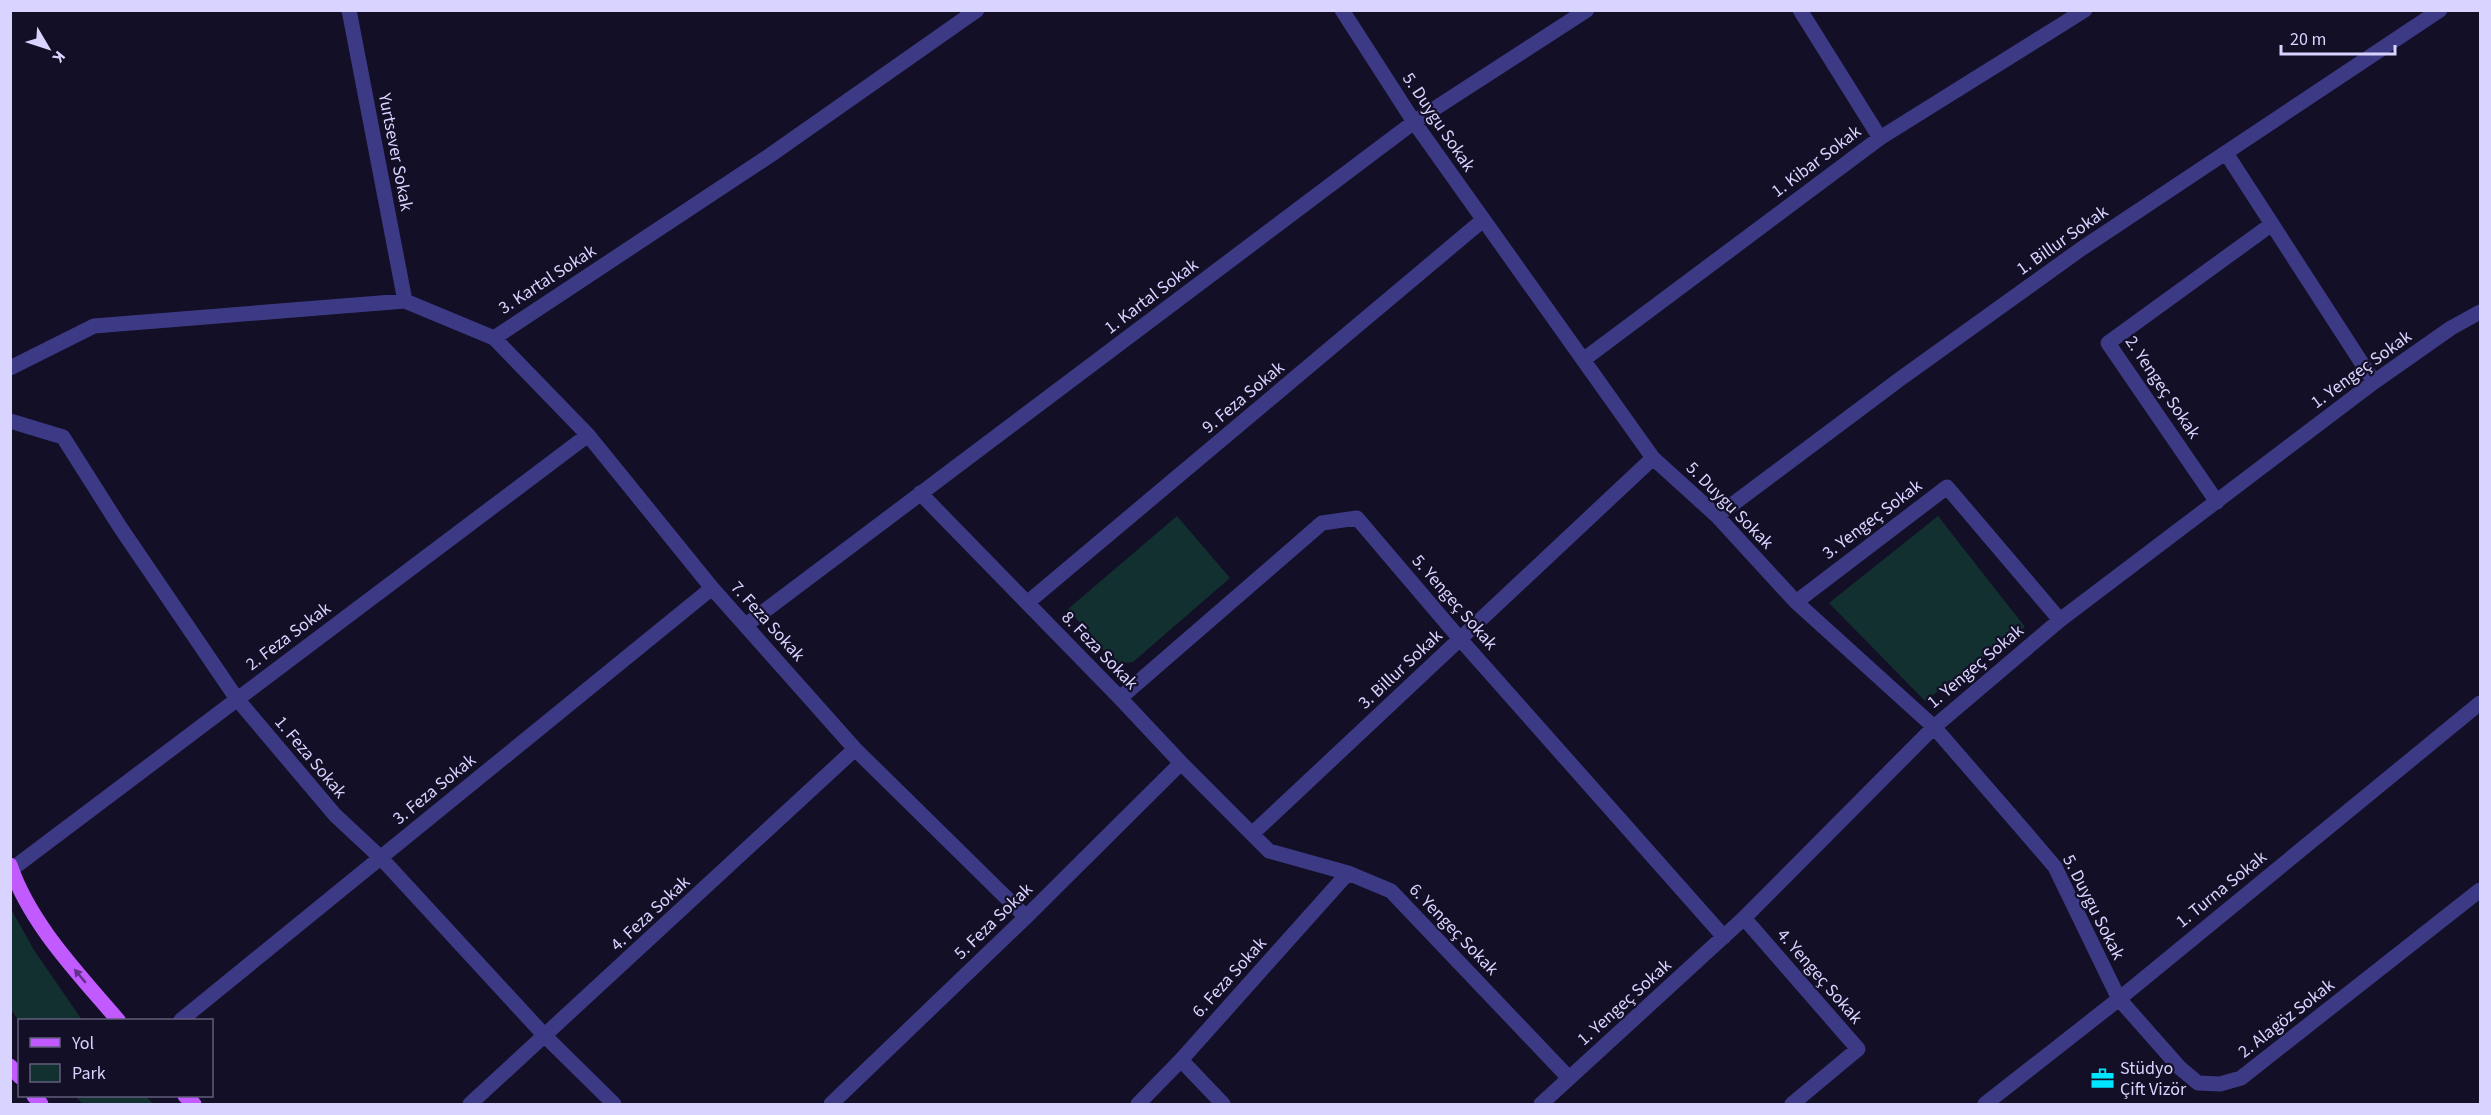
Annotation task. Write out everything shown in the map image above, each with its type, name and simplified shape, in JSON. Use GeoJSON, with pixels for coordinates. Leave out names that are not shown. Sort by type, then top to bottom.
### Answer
{"type":"FeatureCollection","features":[{"type":"Feature","properties":{"kind":"main road"},"geometry":{"type":"LineString","coordinates":[[11,867],[34,913],[58,947],[117,1019]]}},
{"type":"Feature","properties":{"kind":"street","name":"Yurtsever Sokak"},"geometry":{"type":"LineString","coordinates":[[349,10],[405,301]]}},
{"type":"Feature","properties":{"kind":"street","name":"3. Kartal Sokak"},"geometry":{"type":"LineString","coordinates":[[10,368],[94,326],[405,301],[494,338],[769,156],[977,10]]}},
{"type":"Feature","properties":{"kind":"street","name":"5. Duygu Sokak"},"geometry":{"type":"LineString","coordinates":[[1342,10],[1414,123],[1653,458],[1717,516],[1796,602],[1934,727],[2055,867],[2118,999]]}},
{"type":"Feature","properties":{"kind":"street","name":"1. Kartal Sokak"},"geometry":{"type":"LineString","coordinates":[[746,625],[1414,123],[1587,10]]}},
{"type":"Feature","properties":{"kind":"street"},"geometry":{"type":"LineString","coordinates":[[1800,10],[1880,138]]}},
{"type":"Feature","properties":{"kind":"street","name":"1. Kibar Sokak"},"geometry":{"type":"LineString","coordinates":[[1583,360],[1880,138],[2085,10]]}},
{"type":"Feature","properties":{"kind":"street","name":"1. Billur Sokak"},"geometry":{"type":"LineString","coordinates":[[1717,516],[1900,379],[2081,249],[2440,10]]}},
{"type":"Feature","properties":{"kind":"street"},"geometry":{"type":"LineString","coordinates":[[2226,153],[2374,382]]}},
{"type":"Feature","properties":{"kind":"street","name":"9. Feza Sokak"},"geometry":{"type":"LineString","coordinates":[[1028,603],[1483,220]]}},
{"type":"Feature","properties":{"kind":"street","name":"2. Yengeç Sokak"},"geometry":{"type":"LineString","coordinates":[[2217,502],[2108,343],[2272,224]]}},
{"type":"Feature","properties":{"kind":"street","name":"1. Yengeç Sokak"},"geometry":{"type":"LineString","coordinates":[[1548,1102],[1569,1078],[1744,918],[1934,727],[2060,620],[2374,382],[2451,328],[2481,312]]}},
{"type":"Feature","properties":{"kind":"street","name":"7. Feza Sokak"},"geometry":{"type":"LineString","coordinates":[[494,338],[588,435],[712,588],[855,749],[1026,917]]}},
{"type":"Feature","properties":{"kind":"street","name":"1. Feza Sokak"},"geometry":{"type":"LineString","coordinates":[[10,421],[63,437],[120,527],[237,699],[335,815],[381,858],[545,1036],[614,1104]]}},
{"type":"Feature","properties":{"kind":"street","name":"2. Feza Sokak"},"geometry":{"type":"LineString","coordinates":[[11,867],[588,435]]}},
{"type":"Feature","properties":{"kind":"street","name":"3. Billur Sokak"},"geometry":{"type":"LineString","coordinates":[[1252,834],[1653,458]]}},
{"type":"Feature","properties":{"kind":"street","name":"3. Yengeç Sokak"},"geometry":{"type":"LineString","coordinates":[[1796,602],[1947,487],[2060,620]]}},
{"type":"Feature","properties":{"kind":"street","name":"8. Feza Sokak"},"geometry":{"type":"LineString","coordinates":[[920,493],[1252,834]]}},
{"type":"Feature","properties":{"kind":"street","name":"5. Yengeç Sokak"},"geometry":{"type":"LineString","coordinates":[[1120,698],[1322,523],[1357,518],[1460,639],[1724,937]]}},
{"type":"Feature","properties":{"kind":"street","name":"3. Feza Sokak"},"geometry":{"type":"LineString","coordinates":[[182,1019],[712,588]]}},
{"type":"Feature","properties":{"kind":"street","name":"1. Turna Sokak"},"geometry":{"type":"LineString","coordinates":[[1985,1104],[2118,999],[2481,703]]}},
{"type":"Feature","properties":{"kind":"street","name":"4. Feza Sokak"},"geometry":{"type":"LineString","coordinates":[[470,1104],[855,749]]}},
{"type":"Feature","properties":{"kind":"street","name":"5. Feza Sokak"},"geometry":{"type":"LineString","coordinates":[[831,1104],[1026,917],[1181,763]]}},
{"type":"Feature","properties":{"kind":"street","name":"6. Yengeç Sokak"},"geometry":{"type":"LineString","coordinates":[[1252,834],[1269,851],[1348,873],[1391,891],[1569,1078]]}},
{"type":"Feature","properties":{"kind":"street","name":"6. Feza Sokak"},"geometry":{"type":"LineString","coordinates":[[1137,1104],[1181,1060],[1348,873]]}},
{"type":"Feature","properties":{"kind":"street","name":"2. Alagöz Sokak"},"geometry":{"type":"LineString","coordinates":[[2118,999],[2180,1068],[2198,1083],[2220,1084],[2241,1078],[2481,890]]}},
{"type":"Feature","properties":{"kind":"street","name":"4. Yengeç Sokak"},"geometry":{"type":"LineString","coordinates":[[1744,918],[1858,1049],[1792,1104]]}},
{"type":"Feature","properties":{"kind":"street"},"geometry":{"type":"LineString","coordinates":[[1181,1060],[1223,1104]]}},
{"type":"Feature","properties":{"kind":"green space"},"geometry":{"type":"Polygon","coordinates":[[[1177,516],[1230,578],[1133,662],[1115,664],[1068,609],[1177,516]]]}},
{"type":"Feature","properties":{"kind":"green space"},"geometry":{"type":"Polygon","coordinates":[[[1938,516],[2025,627],[1925,701],[1829,603],[1938,516]]]}},
{"type":"Feature","properties":{"kind":"green space"},"geometry":{"type":"Polygon","coordinates":[[[10,907],[34,950],[81,1019],[18,1020],[11,1009],[10,907]]]}},
{"type":"Feature","properties":{"kind":"green space"},"geometry":{"type":"Polygon","coordinates":[[[76,1097],[147,1097],[153,1104],[83,1104],[76,1097]]]}},
{"type":"Feature","properties":{"kind":"place","name":"Stüdyo Çift Vizör"},"geometry":{"type":"Point","coordinates":[2102,1078]}}]}
